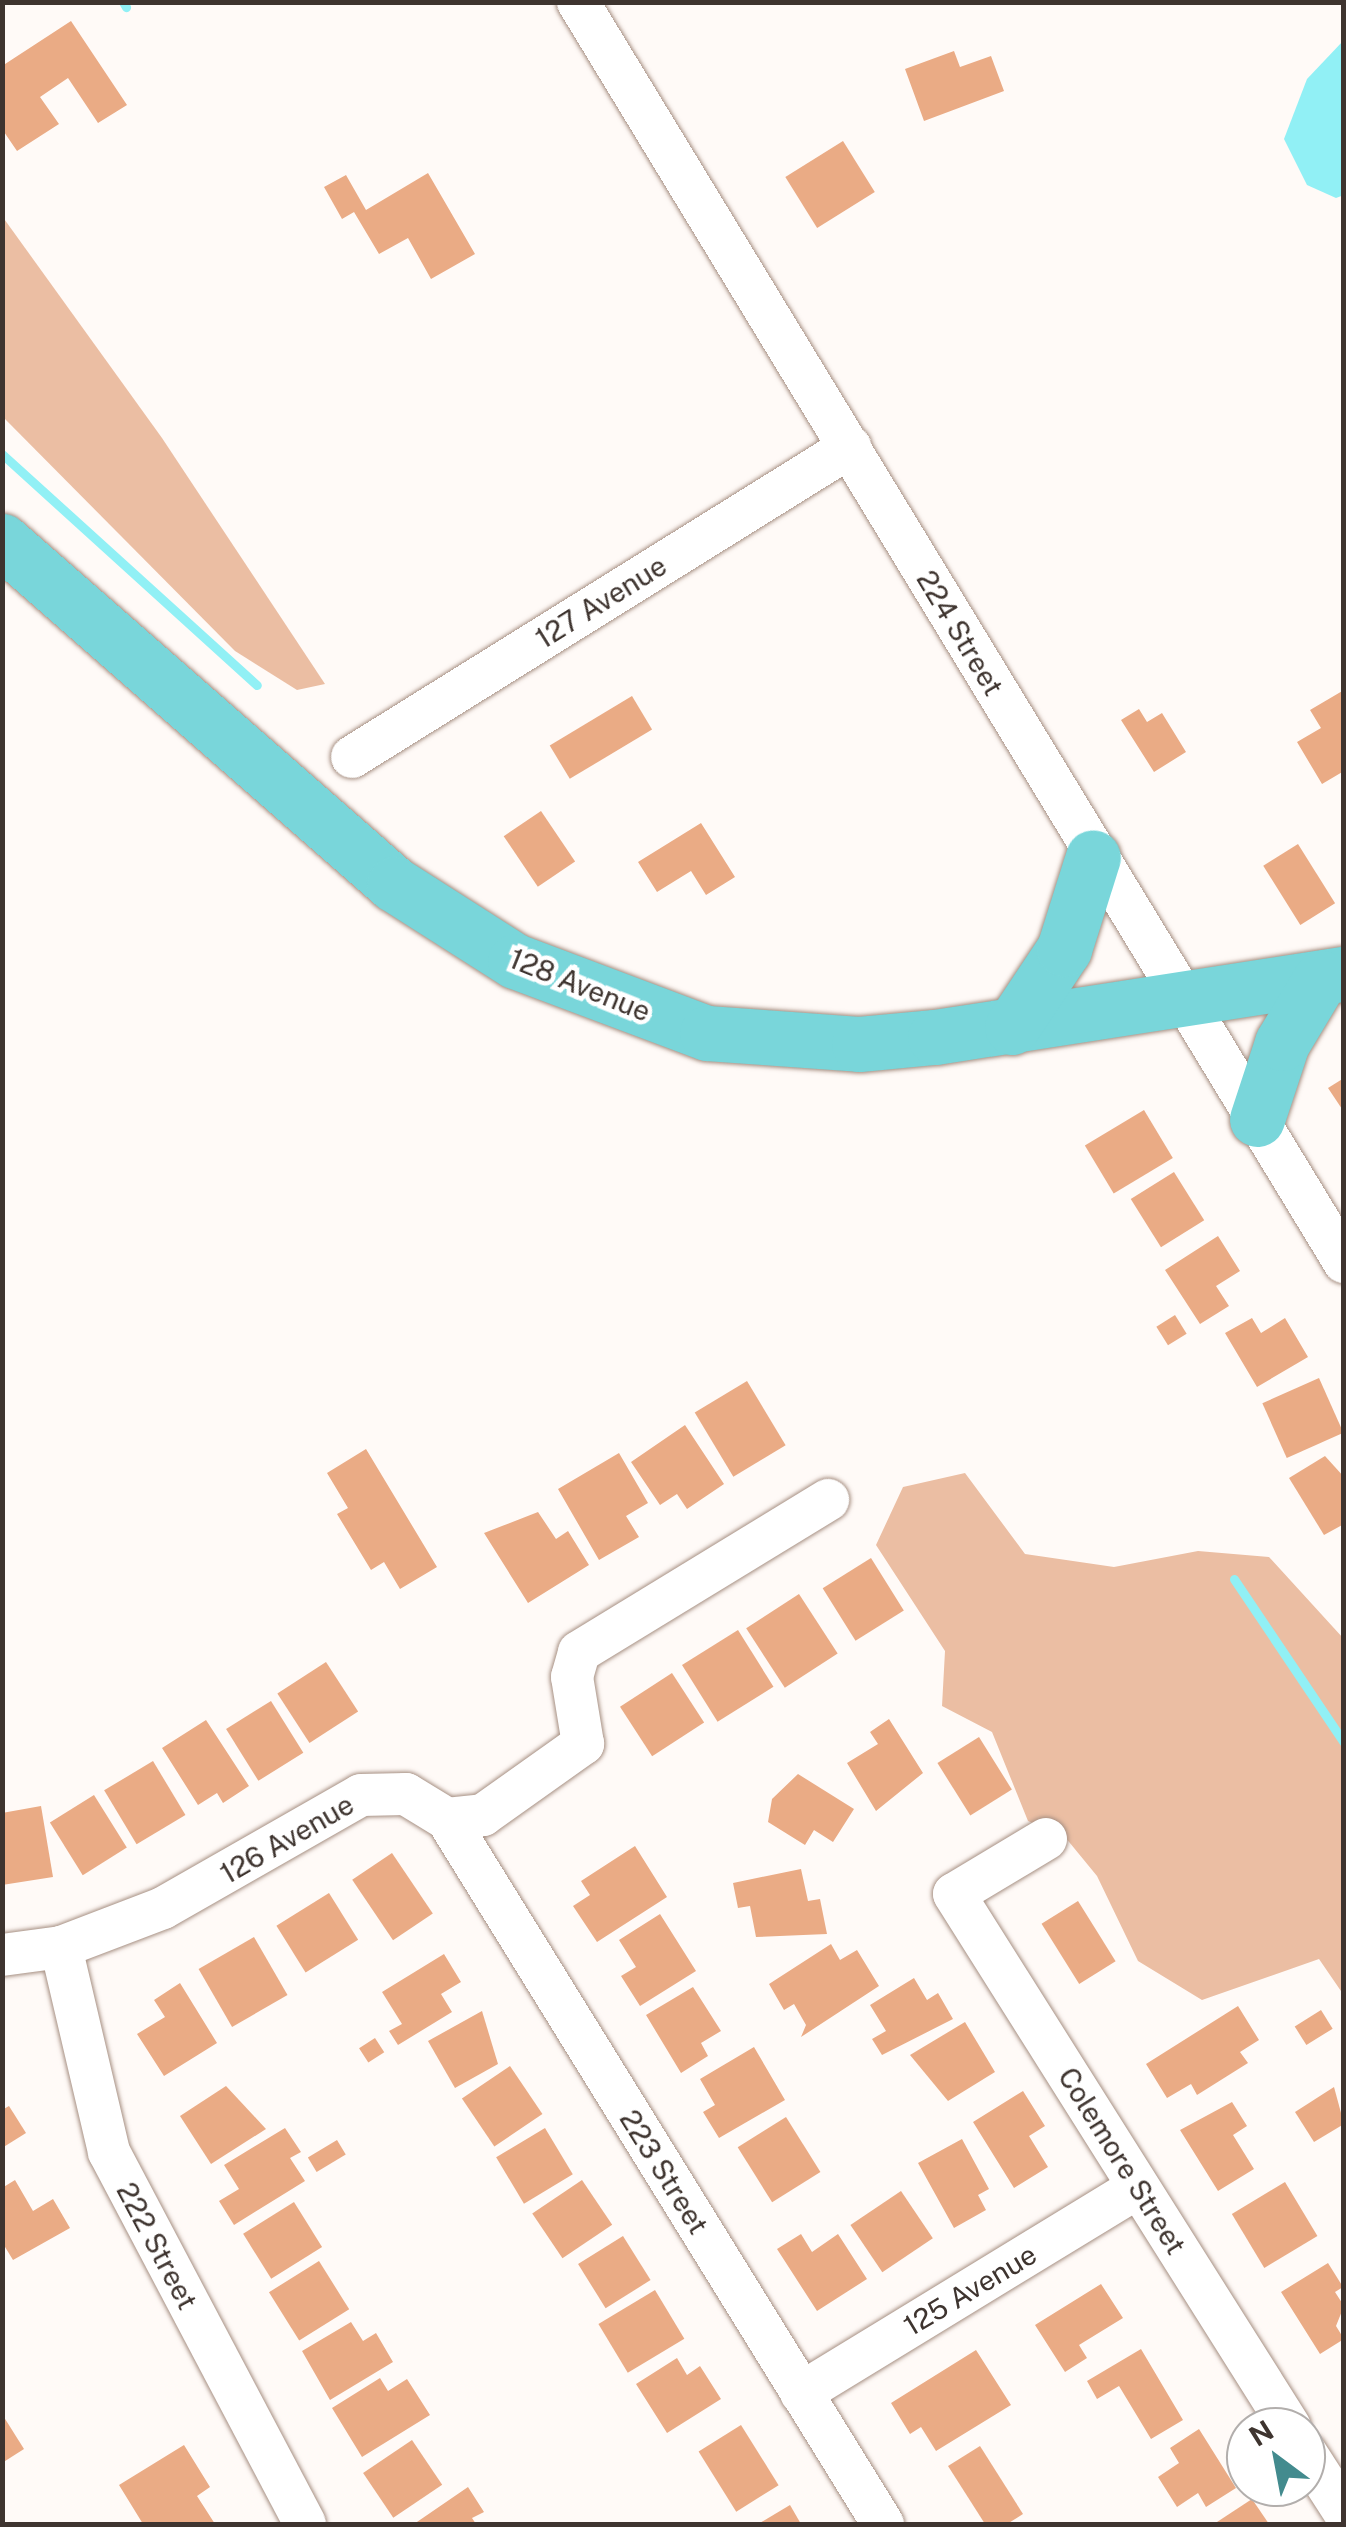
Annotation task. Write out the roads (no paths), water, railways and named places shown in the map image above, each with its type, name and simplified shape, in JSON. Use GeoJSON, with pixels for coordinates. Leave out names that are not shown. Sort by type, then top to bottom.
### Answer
{"type":"FeatureCollection","features":[{"type":"Feature","properties":{"kind":"main road","name":"128 Avenue"},"geometry":{"type":"LineString","coordinates":[[2,541],[348,848],[514,962],[707,1033],[859,1044],[1012,1028],[1332,976]]}},
{"type":"Feature","properties":{"kind":"main road"},"geometry":{"type":"LineString","coordinates":[[1012,1028],[1064,949],[1093,857]]}},
{"type":"Feature","properties":{"kind":"main road"},"geometry":{"type":"LineString","coordinates":[[1256,1119],[1282,1043],[1332,976]]}},
{"type":"Feature","properties":{"kind":"street","name":"224 Street"},"geometry":{"type":"LineString","coordinates":[[578,2],[850,447],[1093,857],[1344,1262]]}},
{"type":"Feature","properties":{"kind":"street","name":"127 Avenue"},"geometry":{"type":"LineString","coordinates":[[352,757],[850,447]]}},
{"type":"Feature","properties":{"kind":"street"},"geometry":{"type":"LineString","coordinates":[[447,1819],[483,1815],[574,1757],[586,1731],[573,1662],[591,1641],[828,1500]]}},
{"type":"Feature","properties":{"kind":"street","name":"126 Avenue"},"geometry":{"type":"LineString","coordinates":[[2,1955],[60,1947],[204,1887],[361,1795],[406,1794],[447,1819]]}},
{"type":"Feature","properties":{"kind":"street","name":"223 Street"},"geometry":{"type":"LineString","coordinates":[[447,1819],[883,2524]]}},
{"type":"Feature","properties":{"kind":"street","name":"Colemore Street"},"geometry":{"type":"LineString","coordinates":[[1046,1838],[954,1894],[1277,2407]]}},
{"type":"Feature","properties":{"kind":"street","name":"222 Street"},"geometry":{"type":"LineString","coordinates":[[60,1947],[109,2152],[306,2524]]}},
{"type":"Feature","properties":{"kind":"street","name":"125 Avenue"},"geometry":{"type":"LineString","coordinates":[[800,2393],[1138,2187]]}},
{"type":"Feature","properties":{"kind":"street"},"geometry":{"type":"LineString","coordinates":[[1326,2484],[1344,2512]]}},
{"type":"Feature","properties":{"kind":"water"},"geometry":{"type":"Polygon","coordinates":[[[1343,41],[1344,195],[1336,198],[1307,185],[1284,139],[1307,79],[1343,41]]]}},
{"type":"Feature","properties":{"kind":"waterway"},"geometry":{"type":"LineString","coordinates":[[123,2],[126,7]]}},
{"type":"Feature","properties":{"kind":"waterway"},"geometry":{"type":"LineString","coordinates":[[2,454],[257,685]]}},
{"type":"Feature","properties":{"kind":"waterway"},"geometry":{"type":"LineString","coordinates":[[1234,1579],[1344,1743]]}}]}
